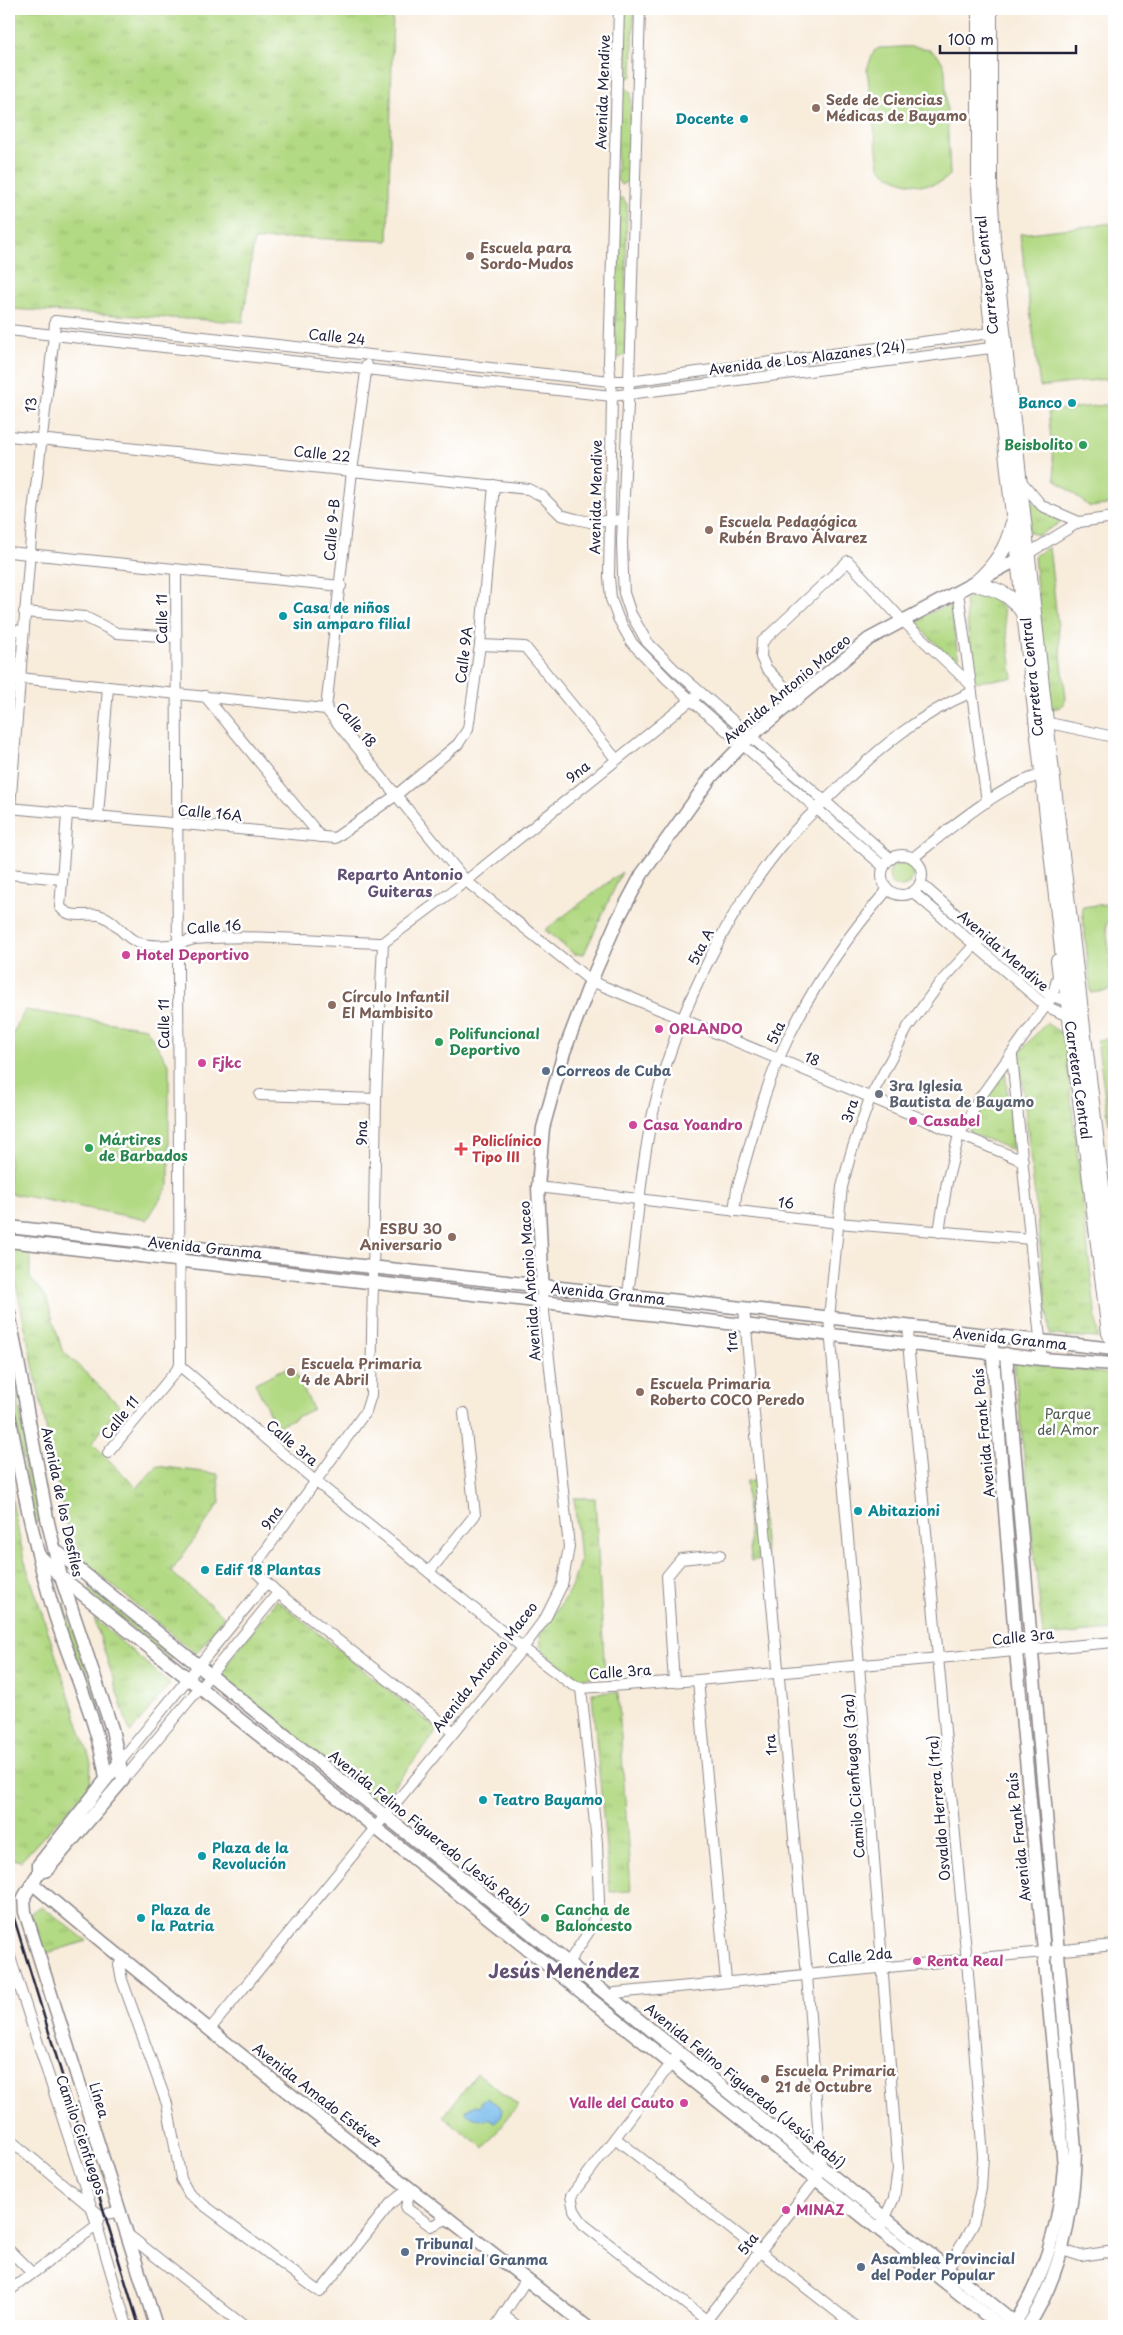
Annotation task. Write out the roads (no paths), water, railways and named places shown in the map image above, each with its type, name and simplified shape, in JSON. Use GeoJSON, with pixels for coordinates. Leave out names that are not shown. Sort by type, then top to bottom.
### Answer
{"type":"FeatureCollection","features":[{"type":"Feature","properties":{"kind":"highway","name":"Carretera Central"},"geometry":{"type":"LineString","coordinates":[[978,9],[979,187],[982,238],[1021,481],[1025,618],[1048,774],[1076,1019],[1114,1284]]}},
{"type":"Feature","properties":{"kind":"highway","name":"Carretera Central"},"geometry":{"type":"LineString","coordinates":[[990,9],[990,187],[998,332]]}},
{"type":"Feature","properties":{"kind":"highway","name":"Carretera Central"},"geometry":{"type":"LineString","coordinates":[[1000,347],[1014,514],[1024,557],[1041,721]]}},
{"type":"Feature","properties":{"kind":"highway"},"geometry":{"type":"LineString","coordinates":[[974,584],[1000,558],[1007,543],[1014,514]]}},
{"type":"Feature","properties":{"kind":"highway"},"geometry":{"type":"LineString","coordinates":[[974,584],[991,588],[1008,596],[1016,603],[1025,618]]}},
{"type":"Feature","properties":{"kind":"highway","name":"Carretera Central"},"geometry":{"type":"LineString","coordinates":[[1048,774],[1055,883],[1074,1003]]}},
{"type":"Feature","properties":{"kind":"highway","name":"Carretera Central"},"geometry":{"type":"LineString","coordinates":[[1076,1019],[1109,1333],[1114,1343]]}},
{"type":"Feature","properties":{"kind":"main road","name":"Avenida Antonio Maceo"},"geometry":{"type":"LineString","coordinates":[[544,1302],[538,1187],[543,1128],[564,1052],[591,981],[617,921],[642,874],[712,776],[746,741],[796,699],[869,639],[1024,557]]}},
{"type":"Feature","properties":{"kind":"main road","name":"Avenida Granma"},"geometry":{"type":"LineString","coordinates":[[9,1227],[1114,1349]]}},
{"type":"Feature","properties":{"kind":"main road","name":"Avenida Granma"},"geometry":{"type":"LineString","coordinates":[[9,1241],[992,1353],[1114,1364]]}},
{"type":"Feature","properties":{"kind":"main road","name":"Avenida de los Desfiles"},"geometry":{"type":"LineString","coordinates":[[9,1313],[14,1375],[61,1577],[112,1729],[123,1780]]}},
{"type":"Feature","properties":{"kind":"main road","name":"Avenida Frank País"},"geometry":{"type":"LineString","coordinates":[[992,1335],[1016,1651],[1075,2148],[1073,2198],[1062,2250],[1050,2284],[1028,2326]]}},
{"type":"Feature","properties":{"kind":"main road","name":"Avenida Frank País"},"geometry":{"type":"LineString","coordinates":[[1006,1354],[1033,1649],[1064,2166],[1062,2195],[1051,2248],[1035,2287],[1016,2325]]}},
{"type":"Feature","properties":{"kind":"main road"},"geometry":{"type":"LineString","coordinates":[[9,1415],[38,1554],[54,1612],[96,1734],[106,1778]]}},
{"type":"Feature","properties":{"kind":"main road","name":"Avenida Felino Figueredo (Jesús Rabí)"},"geometry":{"type":"LineString","coordinates":[[55,1550],[679,2052],[819,2173],[882,2224],[944,2274],[1016,2325]]}},
{"type":"Feature","properties":{"kind":"main road","name":"Avenida Felino Figueredo (Jesús Rabí)"},"geometry":{"type":"LineString","coordinates":[[38,1554],[61,1577],[670,2063],[819,2173]]}},
{"type":"Feature","properties":{"kind":"main road","name":"Línea"},"geometry":{"type":"LineString","coordinates":[[119,1763],[39,1864],[36,1878],[24,1897],[25,1912],[118,2212],[156,2326]]}},
{"type":"Feature","properties":{"kind":"main road"},"geometry":{"type":"LineString","coordinates":[[36,1878],[47,1870],[123,1780]]}},
{"type":"Feature","properties":{"kind":"main road","name":"Avenida Amado Estévez"},"geometry":{"type":"LineString","coordinates":[[36,1878],[123,1960],[586,2326]]}},
{"type":"Feature","properties":{"kind":"main road","name":"Avenida Felino Figueredo (Jesús Rabí)"},"geometry":{"type":"LineString","coordinates":[[944,2274],[1000,2326]]}},
{"type":"Feature","properties":{"kind":"street","name":"Avenida Mendive"},"geometry":{"type":"LineString","coordinates":[[619,9],[609,364],[612,396],[608,521],[609,577],[612,599],[618,618],[632,643],[691,700],[825,801],[887,863]]}},
{"type":"Feature","properties":{"kind":"street","name":"Avenida Mendive"},"geometry":{"type":"LineString","coordinates":[[640,9],[623,520],[624,593],[631,614],[647,642],[700,692],[746,741],[816,809],[887,863]]}},
{"type":"Feature","properties":{"kind":"street","name":"Calle 24"},"geometry":{"type":"LineString","coordinates":[[54,335],[55,321],[610,381],[629,381]]}},
{"type":"Feature","properties":{"kind":"street","name":"Calle 24"},"geometry":{"type":"LineString","coordinates":[[9,330],[612,396]]}},
{"type":"Feature","properties":{"kind":"street","name":"Avenida de Los Alazanes (24)"},"geometry":{"type":"LineString","coordinates":[[629,381],[998,332]]}},
{"type":"Feature","properties":{"kind":"street","name":"13"},"geometry":{"type":"LineString","coordinates":[[9,808],[14,677],[23,630],[40,439],[54,335]]}},
{"type":"Feature","properties":{"kind":"street","name":"Avenida de Los Alazanes (24)"},"geometry":{"type":"LineString","coordinates":[[612,396],[1000,347]]}},
{"type":"Feature","properties":{"kind":"street","name":"Calle 9-B"},"geometry":{"type":"LineString","coordinates":[[326,708],[341,586],[352,471],[368,354]]}},
{"type":"Feature","properties":{"kind":"street","name":"Calle 22"},"geometry":{"type":"LineString","coordinates":[[9,436],[528,489],[542,496],[561,515],[576,520],[623,520]]}},
{"type":"Feature","properties":{"kind":"street"},"geometry":{"type":"LineString","coordinates":[[1021,481],[1042,506],[1078,522],[1114,517]]}},
{"type":"Feature","properties":{"kind":"street","name":"Calle 9A"},"geometry":{"type":"LineString","coordinates":[[395,796],[458,744],[468,729],[480,645],[494,485]]}},
{"type":"Feature","properties":{"kind":"street","name":"Avenida Antonio Maceo"},"geometry":{"type":"LineString","coordinates":[[1024,557],[1078,522]]}},
{"type":"Feature","properties":{"kind":"street"},"geometry":{"type":"LineString","coordinates":[[9,552],[341,586]]}},
{"type":"Feature","properties":{"kind":"street"},"geometry":{"type":"LineString","coordinates":[[796,699],[766,668],[761,657],[762,642],[848,561],[902,620],[969,688]]}},
{"type":"Feature","properties":{"kind":"street","name":"Calle 11"},"geometry":{"type":"LineString","coordinates":[[108,1453],[180,1366],[176,570]]}},
{"type":"Feature","properties":{"kind":"street"},"geometry":{"type":"LineString","coordinates":[[958,592],[969,688],[987,802]]}},
{"type":"Feature","properties":{"kind":"street"},"geometry":{"type":"LineString","coordinates":[[24,612],[85,617],[118,633],[175,637]]}},
{"type":"Feature","properties":{"kind":"street"},"geometry":{"type":"LineString","coordinates":[[9,630],[23,630]]}},
{"type":"Feature","properties":{"kind":"street"},"geometry":{"type":"LineString","coordinates":[[480,645],[525,647],[616,758]]}},
{"type":"Feature","properties":{"kind":"street","name":"Calle 18"},"geometry":{"type":"LineString","coordinates":[[14,677],[326,708],[395,796],[466,881],[591,981]]}},
{"type":"Feature","properties":{"kind":"street"},"geometry":{"type":"LineString","coordinates":[[98,816],[108,687]]}},
{"type":"Feature","properties":{"kind":"street","name":"5ta A"},"geometry":{"type":"LineString","coordinates":[[625,1311],[638,1199],[653,1112],[682,1020],[711,956],[737,910],[770,861],[816,809],[893,739],[929,713],[969,688]]}},
{"type":"Feature","properties":{"kind":"street","name":"9na"},"geometry":{"type":"LineString","coordinates":[[266,1583],[257,1573],[259,1560],[314,1480],[366,1411],[371,1395],[376,1099],[382,943],[466,881],[700,692]]}},
{"type":"Feature","properties":{"kind":"street"},"geometry":{"type":"LineString","coordinates":[[206,696],[321,837]]}},
{"type":"Feature","properties":{"kind":"street"},"geometry":{"type":"LineString","coordinates":[[1041,721],[1114,737]]}},
{"type":"Feature","properties":{"kind":"street"},"geometry":{"type":"LineString","coordinates":[[913,858],[987,802],[1022,782],[1048,774]]}},
{"type":"Feature","properties":{"kind":"street","name":"Calle 16A"},"geometry":{"type":"LineString","coordinates":[[9,808],[336,838],[395,796]]}},
{"type":"Feature","properties":{"kind":"street"},"geometry":{"type":"LineString","coordinates":[[9,874],[62,879],[67,814]]}},
{"type":"Feature","properties":{"kind":"street"},"geometry":{"type":"LineString","coordinates":[[904,855],[913,858],[920,867],[920,883],[913,892],[900,895],[888,889],[884,881],[887,863],[904,855]]}},
{"type":"Feature","properties":{"kind":"street","name":"Calle 16"},"geometry":{"type":"LineString","coordinates":[[62,879],[60,907],[64,913],[72,916],[98,915],[111,920],[123,934],[140,943],[177,944],[194,939],[382,943]]}},
{"type":"Feature","properties":{"kind":"street","name":"Avenida Mendive"},"geometry":{"type":"LineString","coordinates":[[920,883],[1046,1006],[1076,1019]]}},
{"type":"Feature","properties":{"kind":"street"},"geometry":{"type":"LineString","coordinates":[[939,1232],[947,1182],[959,1135],[979,1099],[1012,1056],[1052,997],[1058,976],[1052,915],[1055,883]]}},
{"type":"Feature","properties":{"kind":"street","name":"5ta"},"geometry":{"type":"LineString","coordinates":[[734,1211],[737,1189],[778,1060],[801,1010],[832,959],[888,889]]}},
{"type":"Feature","properties":{"kind":"street","name":"Avenida Mendive"},"geometry":{"type":"LineString","coordinates":[[913,892],[1052,997],[1074,1003]]}},
{"type":"Feature","properties":{"kind":"street","name":"3ra"},"geometry":{"type":"LineString","coordinates":[[829,1318],[838,1223],[846,1170],[870,1098],[908,1027],[939,984],[978,941]]}},
{"type":"Feature","properties":{"kind":"street","name":"18"},"geometry":{"type":"LineString","coordinates":[[591,981],[1023,1161]]}},
{"type":"Feature","properties":{"kind":"street"},"geometry":{"type":"LineString","coordinates":[[1012,1056],[1042,1358]]}},
{"type":"Feature","properties":{"kind":"street"},"geometry":{"type":"LineString","coordinates":[[260,1095],[376,1099]]}},
{"type":"Feature","properties":{"kind":"street","name":"16"},"geometry":{"type":"LineString","coordinates":[[538,1187],[838,1223],[1031,1239]]}},
{"type":"Feature","properties":{"kind":"street","name":"Avenida Antonio Maceo"},"geometry":{"type":"LineString","coordinates":[[210,2029],[523,1648],[546,1617],[562,1585],[569,1548],[544,1302]]}},
{"type":"Feature","properties":{"kind":"street","name":"1ra"},"geometry":{"type":"LineString","coordinates":[[744,1308],[744,1325],[807,1975],[819,2173]]}},
{"type":"Feature","properties":{"kind":"street","name":"Camilo Cienfuegos (3ra)"},"geometry":{"type":"LineString","coordinates":[[829,1318],[859,1665],[898,2169],[894,2198],[882,2224]]}},
{"type":"Feature","properties":{"kind":"street","name":"Osvaldo Herrera (1ra)"},"geometry":{"type":"LineString","coordinates":[[909,1326],[908,1343],[967,1961],[983,2156],[981,2189],[973,2225],[944,2274]]}},
{"type":"Feature","properties":{"kind":"street","name":"Avenida Frank País"},"geometry":{"type":"LineString","coordinates":[[1006,1354],[1007,1337]]}},
{"type":"Feature","properties":{"kind":"street","name":"Calle 3ra"},"geometry":{"type":"LineString","coordinates":[[180,1366],[314,1480],[428,1572],[523,1648],[571,1684],[581,1688],[698,1680],[1114,1642]]}},
{"type":"Feature","properties":{"kind":"street"},"geometry":{"type":"LineString","coordinates":[[428,1572],[475,1515],[464,1413]]}},
{"type":"Feature","properties":{"kind":"street"},"geometry":{"type":"LineString","coordinates":[[674,1682],[667,1576],[681,1559],[720,1555]]}},
{"type":"Feature","properties":{"kind":"street"},"geometry":{"type":"LineString","coordinates":[[119,1763],[266,1583],[454,1732]]}},
{"type":"Feature","properties":{"kind":"street"},"geometry":{"type":"LineString","coordinates":[[123,1780],[278,1593]]}},
{"type":"Feature","properties":{"kind":"street"},"geometry":{"type":"LineString","coordinates":[[698,1680],[726,1981]]}},
{"type":"Feature","properties":{"kind":"street"},"geometry":{"type":"LineString","coordinates":[[560,1975],[590,1930],[598,1901],[597,1844],[581,1688]]}},
{"type":"Feature","properties":{"kind":"street","name":"Calle 2da"},"geometry":{"type":"LineString","coordinates":[[612,1998],[615,1993],[726,1981],[967,1961],[1114,1945]]}},
{"type":"Feature","properties":{"kind":"street","name":"Camilo Cienfuegos"},"geometry":{"type":"LineString","coordinates":[[9,1954],[96,2212]]}},
{"type":"Feature","properties":{"kind":"street"},"geometry":{"type":"LineString","coordinates":[[123,1960],[120,1965],[122,1980],[167,2104],[181,2179],[189,2194],[320,2292],[391,2203],[410,2188]]}},
{"type":"Feature","properties":{"kind":"street"},"geometry":{"type":"LineString","coordinates":[[679,2052],[571,2196],[574,2210],[584,2224],[708,2324]]}},
{"type":"Feature","properties":{"kind":"street"},"geometry":{"type":"LineString","coordinates":[[615,2138],[855,2326]]}},
{"type":"Feature","properties":{"kind":"street"},"geometry":{"type":"LineString","coordinates":[[9,2140],[96,2212],[118,2212]]}},
{"type":"Feature","properties":{"kind":"street","name":"5ta"},"geometry":{"type":"LineString","coordinates":[[708,2324],[819,2173]]}},
{"type":"Feature","properties":{"kind":"street"},"geometry":{"type":"LineString","coordinates":[[410,2188],[406,2208],[431,2226],[449,2218]]}},
{"type":"Feature","properties":{"kind":"street"},"geometry":{"type":"LineString","coordinates":[[96,2212],[96,2226],[127,2326]]}},
{"type":"Feature","properties":{"kind":"street"},"geometry":{"type":"LineString","coordinates":[[9,2291],[96,2226]]}},
{"type":"Feature","properties":{"kind":"street"},"geometry":{"type":"LineString","coordinates":[[125,2233],[244,2326]]}},
{"type":"Feature","properties":{"kind":"street"},"geometry":{"type":"LineString","coordinates":[[9,2250],[32,2273]]}},
{"type":"Feature","properties":{"kind":"street"},"geometry":{"type":"LineString","coordinates":[[1062,2250],[1081,2256],[1107,2252],[1114,2255]]}},
{"type":"Feature","properties":{"kind":"street"},"geometry":{"type":"LineString","coordinates":[[496,2326],[526,2280]]}},
{"type":"Feature","properties":{"kind":"street"},"geometry":{"type":"LineString","coordinates":[[503,2315],[517,2326]]}},
{"type":"Feature","properties":{"kind":"water"},"geometry":{"type":"Polygon","coordinates":[[[487,2098],[499,2106],[502,2112],[502,2115],[494,2122],[488,2118],[476,2119],[465,2111],[475,2105],[480,2106],[482,2101],[487,2098]]]}},
{"type":"Feature","properties":{"kind":"railway"},"geometry":{"type":"LineString","coordinates":[[9,1902],[139,2326]]}},
{"type":"Feature","properties":{"kind":"place","name":"Sede de Ciencias Médicas de Bayamo"},"geometry":{"type":"Point","coordinates":[816,108]}},
{"type":"Feature","properties":{"kind":"place","name":"Docente"},"geometry":{"type":"Point","coordinates":[744,119]}},
{"type":"Feature","properties":{"kind":"place","name":"Escuela para Sordo-Mudos"},"geometry":{"type":"Point","coordinates":[470,256]}},
{"type":"Feature","properties":{"kind":"place","name":"Banco"},"geometry":{"type":"Point","coordinates":[1072,403]}},
{"type":"Feature","properties":{"kind":"place","name":"Beisbolito"},"geometry":{"type":"Point","coordinates":[1083,445]}},
{"type":"Feature","properties":{"kind":"place","name":"Escuela Pedagógica Rubén Bravo Álvarez"},"geometry":{"type":"Point","coordinates":[709,530]}},
{"type":"Feature","properties":{"kind":"place","name":"Casa de niños sin amparo filial"},"geometry":{"type":"Point","coordinates":[283,616]}},
{"type":"Feature","properties":{"kind":"place","name":"Hotel Deportivo"},"geometry":{"type":"Point","coordinates":[126,955]}},
{"type":"Feature","properties":{"kind":"place","name":"Círculo Infantil El Mambisito"},"geometry":{"type":"Point","coordinates":[332,1005]}},
{"type":"Feature","properties":{"kind":"place","name":"ORLANDO"},"geometry":{"type":"Point","coordinates":[659,1029]}},
{"type":"Feature","properties":{"kind":"place","name":"Polifuncional Deportivo"},"geometry":{"type":"Point","coordinates":[439,1042]}},
{"type":"Feature","properties":{"kind":"place","name":"Fjkc"},"geometry":{"type":"Point","coordinates":[202,1063]}},
{"type":"Feature","properties":{"kind":"place","name":"Correos de Cuba"},"geometry":{"type":"Point","coordinates":[546,1071]}},
{"type":"Feature","properties":{"kind":"place","name":"3ra Iglesia Bautista de Bayamo"},"geometry":{"type":"Point","coordinates":[879,1094]}},
{"type":"Feature","properties":{"kind":"place","name":"Casabel"},"geometry":{"type":"Point","coordinates":[913,1121]}},
{"type":"Feature","properties":{"kind":"place","name":"Casa Yoandro"},"geometry":{"type":"Point","coordinates":[633,1125]}},
{"type":"Feature","properties":{"kind":"place","name":"Mártires de Barbados"},"geometry":{"type":"Point","coordinates":[89,1148]}},
{"type":"Feature","properties":{"kind":"place","name":"Policlínico Tipo III"},"geometry":{"type":"Point","coordinates":[461,1149]}},
{"type":"Feature","properties":{"kind":"place","name":"ESBU 30 Aniversario"},"geometry":{"type":"Point","coordinates":[452,1237]}},
{"type":"Feature","properties":{"kind":"place","name":"Escuela Primaria 4 de Abril"},"geometry":{"type":"Point","coordinates":[291,1372]}},
{"type":"Feature","properties":{"kind":"place","name":"Escuela Primaria Roberto COCO Peredo"},"geometry":{"type":"Point","coordinates":[640,1392]}},
{"type":"Feature","properties":{"kind":"place","name":"Abitazioni"},"geometry":{"type":"Point","coordinates":[858,1511]}},
{"type":"Feature","properties":{"kind":"place","name":"Edif 18 Plantas"},"geometry":{"type":"Point","coordinates":[205,1570]}},
{"type":"Feature","properties":{"kind":"place","name":"Teatro Bayamo"},"geometry":{"type":"Point","coordinates":[483,1800]}},
{"type":"Feature","properties":{"kind":"place","name":"Plaza de la Revolución"},"geometry":{"type":"Point","coordinates":[202,1856]}},
{"type":"Feature","properties":{"kind":"place","name":"Plaza de la Patria"},"geometry":{"type":"Point","coordinates":[141,1918]}},
{"type":"Feature","properties":{"kind":"place","name":"Cancha de Baloncesto"},"geometry":{"type":"Point","coordinates":[545,1918]}},
{"type":"Feature","properties":{"kind":"place","name":"Renta Real"},"geometry":{"type":"Point","coordinates":[917,1961]}},
{"type":"Feature","properties":{"kind":"place","name":"Escuela Primaria 21 de Octubre"},"geometry":{"type":"Point","coordinates":[765,2079]}},
{"type":"Feature","properties":{"kind":"place","name":"Valle del Cauto"},"geometry":{"type":"Point","coordinates":[684,2103]}},
{"type":"Feature","properties":{"kind":"place","name":"MINAZ"},"geometry":{"type":"Point","coordinates":[786,2210]}},
{"type":"Feature","properties":{"kind":"place","name":"Tribunal Provincial Granma"},"geometry":{"type":"Point","coordinates":[405,2252]}},
{"type":"Feature","properties":{"kind":"place","name":"Asamblea Provincial del Poder Popular"},"geometry":{"type":"Point","coordinates":[861,2267]}},
{"type":"Feature","properties":{"kind":"district","name":"Reparto Antonio Guiteras"},"geometry":{"type":"Point","coordinates":[400,884]}},
{"type":"Feature","properties":{"kind":"district","name":"Jesús Menéndez"},"geometry":{"type":"Point","coordinates":[564,1971]}},
{"type":"Feature","properties":{"kind":"park label","name":"Parque del Amor"},"geometry":{"type":"Point","coordinates":[1068,1422]}}]}
